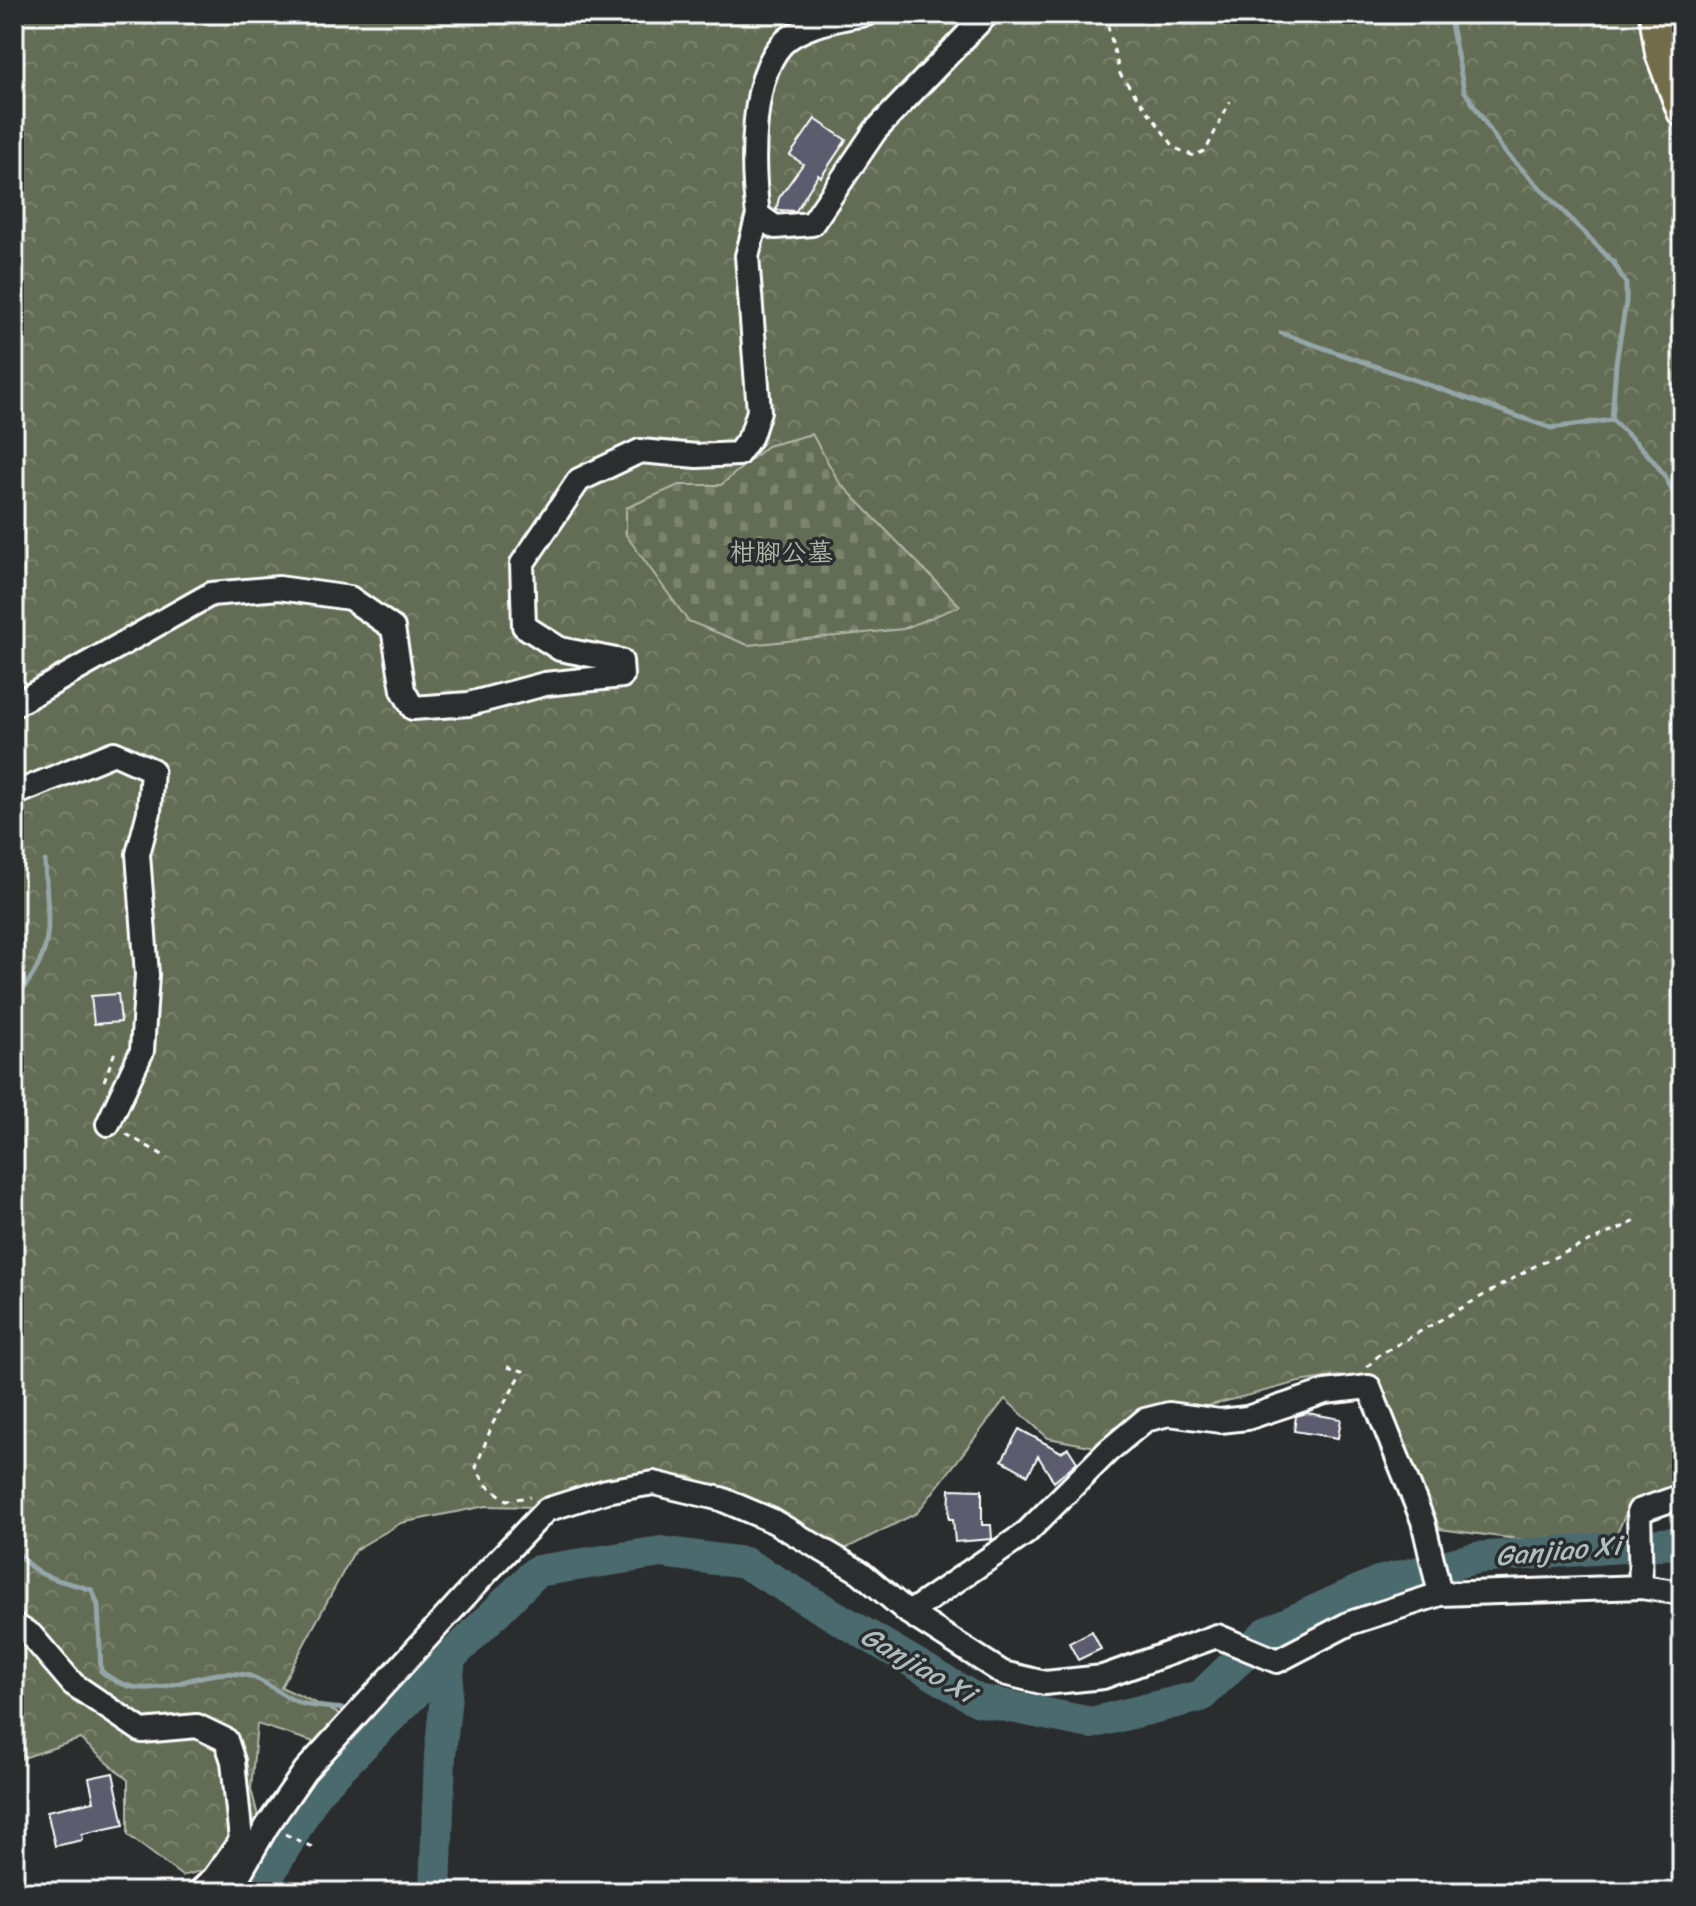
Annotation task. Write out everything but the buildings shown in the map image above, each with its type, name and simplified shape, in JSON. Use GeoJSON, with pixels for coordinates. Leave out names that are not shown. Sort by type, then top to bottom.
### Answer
{"type":"FeatureCollection","features":[{"type":"Feature","properties":{"kind":"main road"},"geometry":{"type":"LineString","coordinates":[[1654,14],[1660,53],[1682,112]]}},
{"type":"Feature","properties":{"kind":"street"},"geometry":{"type":"LineString","coordinates":[[14,705],[211,594],[279,588],[350,598],[393,628],[403,690],[413,708],[469,704],[545,684],[622,676],[621,661],[560,649],[524,626],[522,564],[579,480],[640,451],[697,456],[738,454],[751,436],[759,411],[747,256],[758,215],[753,158],[767,66],[789,38],[838,19],[866,14]]}},
{"type":"Feature","properties":{"kind":"street"},"geometry":{"type":"LineString","coordinates":[[758,215],[775,227],[812,224],[875,131],[987,14]]}},
{"type":"Feature","properties":{"kind":"street"},"geometry":{"type":"LineString","coordinates":[[14,794],[114,753],[152,770],[149,812],[138,854],[147,975],[142,1051],[108,1124]]}},
{"type":"Feature","properties":{"kind":"street"},"geometry":{"type":"LineString","coordinates":[[909,1613],[1026,1533],[1108,1451],[1145,1420],[1169,1414],[1220,1421],[1247,1418],[1325,1392],[1369,1387],[1423,1521],[1440,1594]]}},
{"type":"Feature","properties":{"kind":"street"},"geometry":{"type":"LineString","coordinates":[[229,1892],[267,1826],[305,1771],[486,1573],[546,1510],[606,1491],[654,1483],[721,1499],[773,1521],[860,1572],[909,1613],[1003,1673],[1045,1683],[1103,1677],[1217,1636],[1277,1661],[1350,1623],[1440,1594],[1641,1587],[1682,1593]]}},
{"type":"Feature","properties":{"kind":"street"},"geometry":{"type":"LineString","coordinates":[[1641,1587],[1639,1511],[1682,1496]]}},
{"type":"Feature","properties":{"kind":"street"},"geometry":{"type":"LineString","coordinates":[[14,1625],[31,1635],[73,1684],[142,1731],[197,1726],[226,1740],[233,1761],[241,1840],[214,1878],[199,1892]]}},
{"type":"Feature","properties":{"kind":"path"},"geometry":{"type":"LineString","coordinates":[[1105,14],[1120,74],[1175,148],[1194,156],[1206,150],[1230,101]]}},
{"type":"Feature","properties":{"kind":"path"},"geometry":{"type":"LineString","coordinates":[[1351,1389],[1379,1355],[1535,1266],[1636,1221]]}},
{"type":"Feature","properties":{"kind":"path"},"geometry":{"type":"LineString","coordinates":[[507,1367],[523,1371],[493,1423],[476,1467],[485,1484],[507,1500],[537,1495],[569,1503]]}},
{"type":"Feature","properties":{"kind":"path"},"geometry":{"type":"LineString","coordinates":[[267,1826],[316,1849]]}},
{"type":"Feature","properties":{"kind":"green space"},"geometry":{"type":"Polygon","coordinates":[[[14,14],[1682,14],[1682,1486],[1669,1493],[1632,1500],[1609,1551],[1440,1529],[1380,1387],[1339,1376],[1299,1382],[1188,1411],[1095,1447],[1048,1438],[1005,1399],[917,1513],[841,1551],[689,1476],[626,1475],[560,1494],[535,1507],[486,1506],[401,1523],[355,1550],[281,1687],[342,1715],[314,1742],[257,1724],[251,1789],[268,1854],[182,1876],[128,1835],[128,1780],[80,1739],[14,1761],[14,14]]]}},
{"type":"Feature","properties":{"kind":"green space","name":"柑腳公墓"},"geometry":{"type":"Polygon","coordinates":[[[812,434],[839,482],[960,606],[903,629],[748,645],[688,621],[626,535],[626,508],[679,485],[721,485],[767,446],[812,434]]]}},
{"type":"Feature","properties":{"kind":"waterway"},"geometry":{"type":"LineString","coordinates":[[1449,14],[1464,90],[1503,150],[1614,263],[1626,284],[1612,420],[1656,463],[1671,487],[1682,518]]}},
{"type":"Feature","properties":{"kind":"waterway"},"geometry":{"type":"LineString","coordinates":[[1281,333],[1551,428],[1612,420]]}},
{"type":"Feature","properties":{"kind":"waterway"},"geometry":{"type":"LineString","coordinates":[[14,999],[38,966],[44,950],[48,919],[45,861]]}},
{"type":"Feature","properties":{"kind":"waterway","name":"Ganjiao Xi"},"geometry":{"type":"LineString","coordinates":[[259,1892],[317,1791],[537,1571],[661,1552],[745,1563],[977,1700],[1091,1723],[1201,1696],[1266,1633],[1378,1582],[1476,1558],[1675,1543],[1682,1539]]}},
{"type":"Feature","properties":{"kind":"waterway"},"geometry":{"type":"LineString","coordinates":[[14,1548],[40,1573],[92,1590],[98,1605],[101,1671],[120,1683],[139,1688],[157,1688],[230,1673],[250,1676],[300,1703],[344,1709]]}},
{"type":"Feature","properties":{"kind":"waterway","name":"Ganjiao Xi"},"geometry":{"type":"LineString","coordinates":[[435,1892],[440,1755],[450,1657]]}},
{"type":"Feature","properties":{"kind":"waterway"},"geometry":{"type":"LineString","coordinates":[[374,1717],[391,1720]]}}]}
